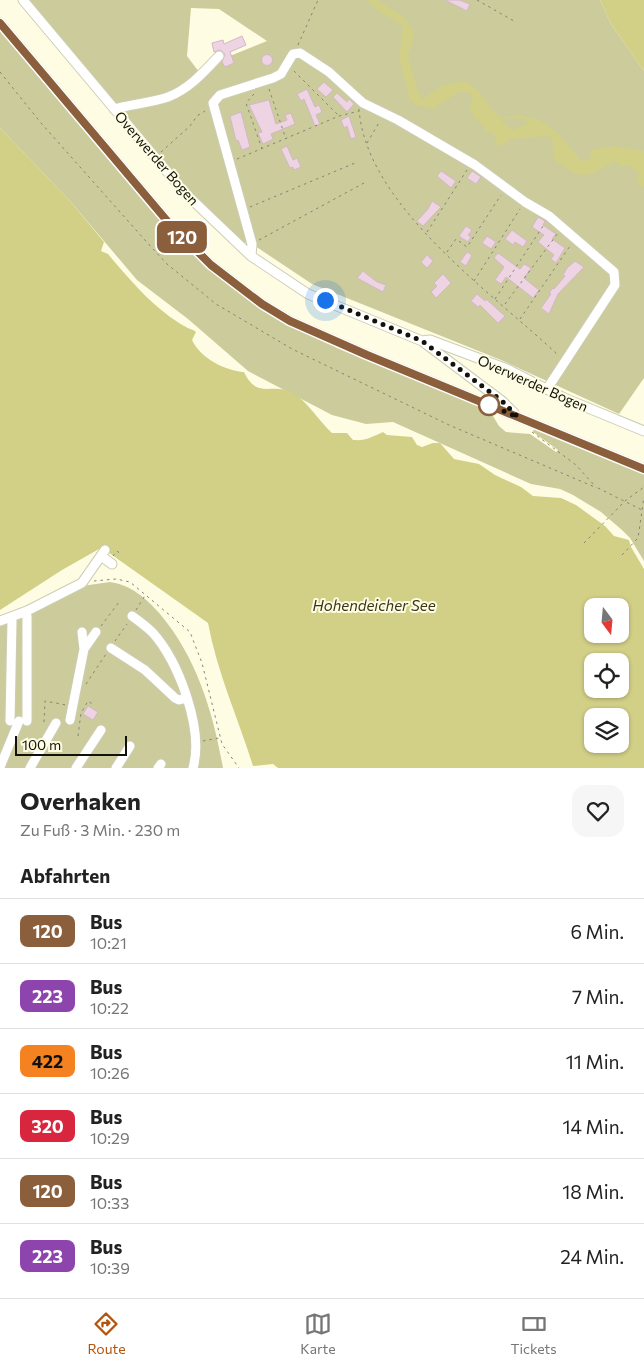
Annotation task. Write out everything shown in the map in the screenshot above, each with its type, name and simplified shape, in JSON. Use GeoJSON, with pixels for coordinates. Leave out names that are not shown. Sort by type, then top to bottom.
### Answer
{"type":"FeatureCollection","features":[{"type":"Feature","properties":{"kind":"street","name":"Overwerder Bogen"},"geometry":{"type":"LineString","coordinates":[[23,0],[185,192],[251,256],[308,294],[422,341],[502,401],[518,417]]}},
{"type":"Feature","properties":{"kind":"street"},"geometry":{"type":"LineString","coordinates":[[0,23],[162,216],[193,248],[236,285],[290,321],[367,355],[644,469]]}},
{"type":"Feature","properties":{"kind":"street"},"geometry":{"type":"LineString","coordinates":[[251,256],[252,244],[214,106],[215,98],[253,86],[281,74],[293,54],[300,53],[329,72],[358,98],[472,163],[525,202],[549,216],[614,272],[616,280],[547,389]]}},
{"type":"Feature","properties":{"kind":"street"},"geometry":{"type":"LineString","coordinates":[[114,109],[168,97],[181,91],[197,79],[219,56]]}},
{"type":"Feature","properties":{"kind":"street","name":"Overwerder Bogen"},"geometry":{"type":"LineString","coordinates":[[422,341],[430,340],[439,343],[507,370],[644,431]]}},
{"type":"Feature","properties":{"kind":"street"},"geometry":{"type":"LineString","coordinates":[[0,621],[27,611],[82,583],[107,557]]}},
{"type":"Feature","properties":{"kind":"street"},"geometry":{"type":"LineString","coordinates":[[82,583],[94,582]]}},
{"type":"Feature","properties":{"kind":"street"},"geometry":{"type":"LineString","coordinates":[[0,767],[18,721],[27,616]]}},
{"type":"Feature","properties":{"kind":"street"},"geometry":{"type":"LineString","coordinates":[[132,616],[153,633],[166,651],[187,698],[195,743],[196,758],[193,768]]}},
{"type":"Feature","properties":{"kind":"street"},"geometry":{"type":"LineString","coordinates":[[12,622],[18,721]]}},
{"type":"Feature","properties":{"kind":"street"},"geometry":{"type":"LineString","coordinates":[[70,720],[84,649],[82,632]]}},
{"type":"Feature","properties":{"kind":"street"},"geometry":{"type":"LineString","coordinates":[[84,649],[96,632]]}},
{"type":"Feature","properties":{"kind":"street"},"geometry":{"type":"LineString","coordinates":[[111,648],[145,670],[175,698],[179,700],[187,698]]}},
{"type":"Feature","properties":{"kind":"street"},"geometry":{"type":"LineString","coordinates":[[30,768],[56,723]]}},
{"type":"Feature","properties":{"kind":"street"},"geometry":{"type":"LineString","coordinates":[[76,768],[101,730]]}},
{"type":"Feature","properties":{"kind":"street"},"geometry":{"type":"LineString","coordinates":[[116,768],[130,746]]}},
{"type":"Feature","properties":{"kind":"path"},"geometry":{"type":"LineString","coordinates":[[293,54],[318,0]]}},
{"type":"Feature","properties":{"kind":"path"},"geometry":{"type":"LineString","coordinates":[[477,0],[514,21]]}},
{"type":"Feature","properties":{"kind":"path"},"geometry":{"type":"LineString","coordinates":[[287,64],[304,84],[339,116]]}},
{"type":"Feature","properties":{"kind":"path"},"geometry":{"type":"LineString","coordinates":[[266,81],[287,140]]}},
{"type":"Feature","properties":{"kind":"path"},"geometry":{"type":"LineString","coordinates":[[253,86],[254,93],[246,103],[262,150]]}},
{"type":"Feature","properties":{"kind":"path"},"geometry":{"type":"LineString","coordinates":[[358,98],[360,121],[367,143],[374,164],[387,188],[426,233],[474,281],[520,319],[565,362]]}},
{"type":"Feature","properties":{"kind":"path"},"geometry":{"type":"LineString","coordinates":[[154,157],[190,126],[197,116],[214,106]]}},
{"type":"Feature","properties":{"kind":"path"},"geometry":{"type":"LineString","coordinates":[[230,162],[287,140],[339,116],[359,111]]}},
{"type":"Feature","properties":{"kind":"path"},"geometry":{"type":"LineString","coordinates":[[367,143],[385,114]]}},
{"type":"Feature","properties":{"kind":"path"},"geometry":{"type":"LineString","coordinates":[[243,210],[355,163]]}},
{"type":"Feature","properties":{"kind":"path"},"geometry":{"type":"LineString","coordinates":[[426,233],[472,163]]}},
{"type":"Feature","properties":{"kind":"path"},"geometry":{"type":"LineString","coordinates":[[252,244],[364,183]]}},
{"type":"Feature","properties":{"kind":"path"},"geometry":{"type":"LineString","coordinates":[[447,253],[456,239],[467,247],[505,188]]}},
{"type":"Feature","properties":{"kind":"path"},"geometry":{"type":"LineString","coordinates":[[474,281],[525,202]]}},
{"type":"Feature","properties":{"kind":"path"},"geometry":{"type":"LineString","coordinates":[[495,299],[549,216]]}},
{"type":"Feature","properties":{"kind":"path"},"geometry":{"type":"LineString","coordinates":[[504,306],[563,227]]}},
{"type":"Feature","properties":{"kind":"path"},"geometry":{"type":"LineString","coordinates":[[520,319],[576,238]]}},
{"type":"Feature","properties":{"kind":"path"},"geometry":{"type":"LineString","coordinates":[[526,428],[576,465],[597,488],[644,511]]}},
{"type":"Feature","properties":{"kind":"path"},"geometry":{"type":"LineString","coordinates":[[584,543],[625,502],[644,488]]}},
{"type":"Feature","properties":{"kind":"path"},"geometry":{"type":"LineString","coordinates":[[622,554],[638,538],[644,497]]}},
{"type":"Feature","properties":{"kind":"path"},"geometry":{"type":"LineString","coordinates":[[107,557],[118,551],[122,554]]}},
{"type":"Feature","properties":{"kind":"path"},"geometry":{"type":"LineString","coordinates":[[94,582],[116,578],[130,582],[190,632],[202,663],[220,738],[239,768]]}},
{"type":"Feature","properties":{"kind":"path"},"geometry":{"type":"LineString","coordinates":[[96,632],[119,602]]}},
{"type":"Feature","properties":{"kind":"path"},"geometry":{"type":"LineString","coordinates":[[44,722],[45,702],[72,706]]}},
{"type":"Feature","properties":{"kind":"path"},"geometry":{"type":"LineString","coordinates":[[78,736],[81,714],[88,702],[94,705]]}},
{"type":"Feature","properties":{"kind":"path"},"geometry":{"type":"LineString","coordinates":[[195,743],[220,738]]}},
{"type":"Feature","properties":{"kind":"green space"},"geometry":{"type":"Polygon","coordinates":[[[29,0],[600,0],[611,24],[644,71],[644,378],[619,414],[501,360],[312,284],[252,244],[246,242],[242,245],[188,190],[29,0]],[[191,8],[187,56],[202,76],[215,62],[267,41],[219,9],[191,8]]]}},
{"type":"Feature","properties":{"kind":"green space"},"geometry":{"type":"Polygon","coordinates":[[[0,29],[162,222],[209,269],[255,304],[287,323],[352,354],[488,408],[499,426],[506,432],[530,434],[556,452],[558,450],[533,432],[534,428],[644,472],[644,561],[630,538],[622,530],[601,512],[573,495],[560,489],[531,484],[393,422],[366,424],[332,415],[248,371],[188,319],[137,280],[70,201],[0,128],[0,29]]]}},
{"type":"Feature","properties":{"kind":"green space"},"geometry":{"type":"Polygon","coordinates":[[[110,582],[125,586],[138,593],[160,614],[184,649],[202,686],[214,726],[223,768],[0,768],[0,623],[82,586],[110,582]]]}},
{"type":"Feature","properties":{"kind":"water"},"geometry":{"type":"Polygon","coordinates":[[[366,0],[377,0],[404,17],[413,30],[413,40],[408,55],[417,89],[422,99],[442,86],[464,81],[481,94],[501,118],[528,117],[539,120],[549,126],[566,142],[582,162],[590,159],[591,150],[615,146],[644,151],[644,187],[639,185],[637,180],[639,174],[629,165],[622,167],[615,161],[590,174],[584,175],[571,171],[554,159],[552,139],[548,136],[510,139],[501,147],[494,140],[496,136],[490,132],[485,133],[485,127],[476,120],[469,106],[473,99],[470,93],[459,92],[432,109],[415,104],[410,100],[399,58],[403,26],[376,9],[366,0]],[[509,118],[501,121],[512,130],[528,123],[523,119],[509,118]]]}},
{"type":"Feature","properties":{"kind":"water"},"geometry":{"type":"Polygon","coordinates":[[[600,0],[644,0],[644,71],[611,24],[600,0]]]}},
{"type":"Feature","properties":{"kind":"water","name":"Hohendeicher See"},"geometry":{"type":"Polygon","coordinates":[[[0,128],[70,201],[104,242],[101,251],[108,254],[153,303],[175,320],[196,332],[192,340],[207,358],[229,369],[244,372],[249,381],[255,386],[266,389],[285,390],[293,393],[304,401],[332,433],[347,433],[353,440],[362,440],[383,432],[387,435],[412,437],[417,445],[422,447],[433,443],[440,443],[454,459],[479,464],[495,475],[521,487],[533,496],[561,498],[576,505],[605,526],[614,536],[629,540],[644,569],[644,768],[278,768],[273,764],[253,766],[222,677],[208,623],[105,550],[99,549],[62,570],[0,610],[0,128]]]}},
{"type":"Feature","properties":{"kind":"building"},"geometry":{"type":"Polygon","coordinates":[[[445,0],[459,0],[470,4],[467,11],[445,0]]]}},
{"type":"Feature","properties":{"kind":"building"},"geometry":{"type":"Polygon","coordinates":[[[242,36],[246,45],[230,52],[234,63],[225,67],[222,62],[225,54],[220,50],[214,52],[212,43],[223,40],[224,44],[242,36]]]}},
{"type":"Feature","properties":{"kind":"building"},"geometry":{"type":"Polygon","coordinates":[[[265,55],[269,55],[272,60],[271,64],[265,65],[262,62],[262,58],[265,55]]]}},
{"type":"Feature","properties":{"kind":"building"},"geometry":{"type":"Polygon","coordinates":[[[324,82],[333,90],[326,97],[317,89],[324,82]]]}},
{"type":"Feature","properties":{"kind":"building"},"geometry":{"type":"Polygon","coordinates":[[[307,89],[315,107],[319,105],[322,112],[316,115],[320,124],[315,126],[304,99],[301,101],[297,94],[307,89]]]}},
{"type":"Feature","properties":{"kind":"building"},"geometry":{"type":"Polygon","coordinates":[[[337,93],[347,102],[349,99],[354,104],[347,112],[333,97],[337,93]]]}},
{"type":"Feature","properties":{"kind":"building"},"geometry":{"type":"Polygon","coordinates":[[[269,100],[276,124],[287,120],[285,115],[291,113],[295,124],[271,134],[273,139],[263,144],[258,133],[262,132],[249,105],[269,100]]]}},
{"type":"Feature","properties":{"kind":"building"},"geometry":{"type":"Polygon","coordinates":[[[241,112],[250,147],[242,150],[238,140],[236,141],[230,116],[241,112]]]}},
{"type":"Feature","properties":{"kind":"building"},"geometry":{"type":"Polygon","coordinates":[[[349,116],[356,137],[351,139],[347,126],[344,128],[341,120],[349,116]]]}},
{"type":"Feature","properties":{"kind":"building"},"geometry":{"type":"Polygon","coordinates":[[[287,146],[293,160],[297,158],[301,167],[294,170],[293,167],[290,168],[281,149],[287,146]]]}},
{"type":"Feature","properties":{"kind":"building"},"geometry":{"type":"Polygon","coordinates":[[[441,171],[456,181],[451,188],[437,176],[441,171]]]}},
{"type":"Feature","properties":{"kind":"building"},"geometry":{"type":"Polygon","coordinates":[[[472,171],[481,177],[476,184],[467,178],[472,171]]]}},
{"type":"Feature","properties":{"kind":"building"},"geometry":{"type":"Polygon","coordinates":[[[432,201],[441,207],[423,226],[417,221],[428,209],[432,201]]]}},
{"type":"Feature","properties":{"kind":"building"},"geometry":{"type":"Polygon","coordinates":[[[538,217],[545,221],[543,225],[556,234],[552,239],[565,248],[556,263],[551,259],[554,255],[538,242],[544,235],[532,227],[538,217]]]}},
{"type":"Feature","properties":{"kind":"building"},"geometry":{"type":"Polygon","coordinates":[[[466,226],[472,230],[468,235],[471,237],[468,242],[459,236],[466,226]]]}},
{"type":"Feature","properties":{"kind":"building"},"geometry":{"type":"Polygon","coordinates":[[[512,230],[527,241],[523,247],[515,242],[513,245],[505,239],[512,230]]]}},
{"type":"Feature","properties":{"kind":"building"},"geometry":{"type":"Polygon","coordinates":[[[487,236],[496,242],[491,249],[482,243],[487,236]]]}},
{"type":"Feature","properties":{"kind":"building"},"geometry":{"type":"Polygon","coordinates":[[[467,252],[472,255],[466,266],[460,262],[467,252]]]}},
{"type":"Feature","properties":{"kind":"building"},"geometry":{"type":"Polygon","coordinates":[[[498,253],[520,269],[524,264],[531,268],[524,278],[539,290],[533,298],[506,277],[501,284],[495,280],[504,267],[494,258],[498,253]]]}},
{"type":"Feature","properties":{"kind":"building"},"geometry":{"type":"Polygon","coordinates":[[[427,255],[433,261],[427,268],[421,262],[427,255]]]}},
{"type":"Feature","properties":{"kind":"building"},"geometry":{"type":"Polygon","coordinates":[[[575,261],[584,267],[558,294],[549,314],[541,308],[551,294],[549,293],[565,276],[563,275],[567,268],[575,261]]]}},
{"type":"Feature","properties":{"kind":"building"},"geometry":{"type":"Polygon","coordinates":[[[363,271],[377,282],[386,285],[383,292],[357,278],[363,271]]]}},
{"type":"Feature","properties":{"kind":"building"},"geometry":{"type":"Polygon","coordinates":[[[443,274],[451,283],[436,298],[431,292],[437,286],[434,283],[443,274]]]}},
{"type":"Feature","properties":{"kind":"building"},"geometry":{"type":"Polygon","coordinates":[[[477,294],[485,301],[486,299],[505,316],[498,323],[480,305],[478,307],[471,301],[477,294]]]}},
{"type":"Feature","properties":{"kind":"building"},"geometry":{"type":"Polygon","coordinates":[[[88,706],[98,712],[93,720],[83,714],[88,706]]]}},
{"type":"Feature","properties":{"kind":"bus line","name":"120"},"geometry":{"type":"LineString","coordinates":[[0,23],[137,188],[168,222],[211,265],[262,304],[290,321],[367,355],[644,469]]}},
{"type":"Feature","properties":{"kind":"route"},"geometry":{"type":"LineString","coordinates":[[325,300],[422,341],[502,401],[518,417],[489,405]]}}]}
